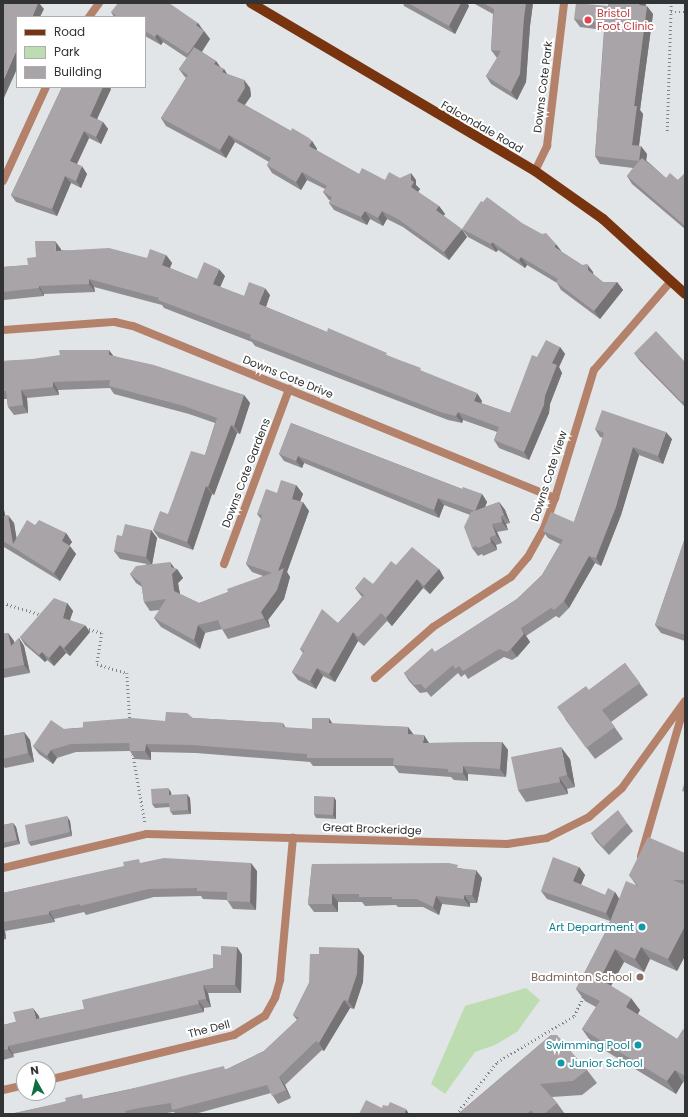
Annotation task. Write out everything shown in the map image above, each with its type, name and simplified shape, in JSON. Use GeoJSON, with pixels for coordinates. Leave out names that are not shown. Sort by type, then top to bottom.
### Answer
{"type":"FeatureCollection","features":[{"type":"Feature","properties":{"kind":"main road","name":"Falcondale Road"},"geometry":{"type":"LineString","coordinates":[[251,3],[535,171],[603,220],[685,294]]}},
{"type":"Feature","properties":{"kind":"street"},"geometry":{"type":"LineString","coordinates":[[90,16],[98,3]]}},
{"type":"Feature","properties":{"kind":"street","name":"Downs Cote Park"},"geometry":{"type":"LineString","coordinates":[[535,171],[547,146],[564,3]]}},
{"type":"Feature","properties":{"kind":"street"},"geometry":{"type":"LineString","coordinates":[[3,181],[46,88]]}},
{"type":"Feature","properties":{"kind":"street","name":"Downs Cote View"},"geometry":{"type":"LineString","coordinates":[[375,678],[433,627],[511,577],[528,557],[544,528],[555,498],[594,370],[671,281]]}},
{"type":"Feature","properties":{"kind":"street","name":"Downs Cote Drive"},"geometry":{"type":"LineString","coordinates":[[3,330],[115,322],[133,326],[555,498]]}},
{"type":"Feature","properties":{"kind":"street","name":"Downs Cote Gardens"},"geometry":{"type":"LineString","coordinates":[[224,564],[289,389]]}},
{"type":"Feature","properties":{"kind":"street"},"geometry":{"type":"LineString","coordinates":[[637,866],[685,703]]}},
{"type":"Feature","properties":{"kind":"street","name":"Great Brockeridge"},"geometry":{"type":"LineString","coordinates":[[3,868],[147,834],[507,844],[547,838],[589,817],[622,788],[685,703]]}},
{"type":"Feature","properties":{"kind":"street","name":"The Dell"},"geometry":{"type":"LineString","coordinates":[[56,1078],[234,1035],[265,1016],[275,998],[280,980],[293,838]]}},
{"type":"Feature","properties":{"kind":"street"},"geometry":{"type":"LineString","coordinates":[[3,1090],[16,1087]]}},
{"type":"Feature","properties":{"kind":"path"},"geometry":{"type":"LineString","coordinates":[[667,131],[671,3]]}},
{"type":"Feature","properties":{"kind":"path"},"geometry":{"type":"LineString","coordinates":[[671,12],[685,12]]}},
{"type":"Feature","properties":{"kind":"path"},"geometry":{"type":"LineString","coordinates":[[3,603],[48,617]]}},
{"type":"Feature","properties":{"kind":"path"},"geometry":{"type":"LineString","coordinates":[[79,626],[102,633],[97,664],[127,673],[130,725]]}},
{"type":"Feature","properties":{"kind":"path"},"geometry":{"type":"LineString","coordinates":[[132,747],[147,834]]}},
{"type":"Feature","properties":{"kind":"path"},"geometry":{"type":"LineString","coordinates":[[456,1114],[497,1062],[574,1016],[587,990]]}},
{"type":"Feature","properties":{"kind":"green space"},"geometry":{"type":"Polygon","coordinates":[[[526,988],[540,1000],[517,1032],[495,1045],[475,1052],[445,1094],[431,1084],[465,1006],[526,988]]]}},
{"type":"Feature","properties":{"kind":"building"},"geometry":{"type":"Polygon","coordinates":[[[3,3],[38,3],[32,16],[16,16],[16,51],[3,81],[3,3]]]}},
{"type":"Feature","properties":{"kind":"building"},"geometry":{"type":"Polygon","coordinates":[[[118,3],[169,3],[198,23],[196,25],[204,31],[188,54],[157,34],[155,37],[146,32],[146,16],[117,16],[111,12],[118,3]]]}},
{"type":"Feature","properties":{"kind":"building"},"geometry":{"type":"Polygon","coordinates":[[[408,3],[461,3],[449,26],[408,3]]]}},
{"type":"Feature","properties":{"kind":"building"},"geometry":{"type":"Polygon","coordinates":[[[483,3],[526,3],[520,74],[511,92],[486,76],[501,51],[491,50],[494,9],[483,3]]]}},
{"type":"Feature","properties":{"kind":"building"},"geometry":{"type":"Polygon","coordinates":[[[576,3],[608,6],[608,3],[640,3],[639,5],[647,6],[634,106],[637,106],[632,145],[641,146],[639,161],[595,156],[605,23],[574,19],[576,3]]]}},
{"type":"Feature","properties":{"kind":"building"},"geometry":{"type":"Polygon","coordinates":[[[194,47],[216,61],[214,64],[224,69],[222,72],[244,80],[245,88],[237,101],[291,131],[292,128],[309,138],[312,141],[309,146],[359,174],[362,168],[385,180],[389,172],[400,178],[411,173],[411,180],[414,182],[411,187],[439,206],[436,210],[462,229],[444,252],[398,219],[382,211],[378,218],[365,211],[361,217],[329,203],[332,197],[323,192],[327,186],[302,172],[296,182],[267,165],[271,158],[229,135],[220,150],[161,118],[188,75],[179,69],[194,47]]]}},
{"type":"Feature","properties":{"kind":"building"},"geometry":{"type":"Polygon","coordinates":[[[62,88],[103,88],[90,116],[103,122],[96,137],[84,131],[70,161],[82,166],[76,181],[65,176],[52,209],[11,195],[62,88]]]}},
{"type":"Feature","properties":{"kind":"building"},"geometry":{"type":"Polygon","coordinates":[[[642,158],[666,178],[670,173],[678,180],[685,173],[685,226],[627,176],[642,158]]]}},
{"type":"Feature","properties":{"kind":"building"},"geometry":{"type":"Polygon","coordinates":[[[487,197],[522,223],[542,234],[546,233],[556,244],[554,247],[582,265],[587,264],[588,270],[603,282],[617,282],[594,311],[556,282],[558,279],[521,257],[519,260],[492,242],[491,244],[462,229],[481,201],[483,202],[487,197]]]}},
{"type":"Feature","properties":{"kind":"building"},"geometry":{"type":"Polygon","coordinates":[[[35,241],[55,241],[56,251],[109,248],[147,258],[150,249],[166,255],[162,265],[197,279],[204,262],[219,269],[213,284],[244,296],[249,282],[265,288],[259,304],[327,332],[328,328],[387,353],[386,355],[421,368],[420,370],[477,393],[474,401],[510,413],[532,355],[537,357],[546,340],[560,347],[552,363],[557,365],[545,396],[544,405],[524,452],[494,440],[499,427],[458,412],[456,416],[443,413],[250,338],[251,335],[158,300],[159,298],[89,279],[89,284],[39,286],[39,288],[3,292],[3,267],[28,265],[27,258],[36,257],[35,241]]]}},
{"type":"Feature","properties":{"kind":"building"},"geometry":{"type":"Polygon","coordinates":[[[656,331],[685,362],[685,399],[682,402],[634,353],[656,331]]]}},
{"type":"Feature","properties":{"kind":"building"},"geometry":{"type":"Polygon","coordinates":[[[59,350],[109,350],[109,355],[154,365],[244,395],[234,426],[231,425],[208,487],[206,486],[187,542],[153,530],[160,511],[168,514],[191,451],[205,455],[217,418],[184,406],[109,386],[110,380],[53,382],[53,387],[21,390],[23,405],[8,407],[6,391],[3,391],[3,361],[60,355],[59,350]]]}},
{"type":"Feature","properties":{"kind":"building"},"geometry":{"type":"Polygon","coordinates":[[[602,410],[666,432],[658,456],[633,447],[616,507],[596,558],[589,556],[564,601],[554,610],[551,608],[521,628],[524,634],[507,652],[499,649],[463,671],[459,666],[455,669],[453,665],[425,689],[421,684],[414,685],[404,673],[432,648],[435,652],[517,599],[542,575],[563,540],[543,531],[551,512],[574,522],[604,433],[595,429],[602,410]]]}},
{"type":"Feature","properties":{"kind":"building"},"geometry":{"type":"Polygon","coordinates":[[[291,423],[462,489],[463,487],[482,494],[475,511],[438,498],[434,510],[298,456],[296,461],[279,454],[291,423]]]}},
{"type":"Feature","properties":{"kind":"building"},"geometry":{"type":"Polygon","coordinates":[[[281,480],[296,485],[292,499],[303,502],[278,571],[284,568],[277,590],[261,612],[264,618],[222,630],[218,620],[198,625],[194,640],[154,618],[166,599],[144,602],[141,583],[130,574],[136,566],[170,562],[171,567],[177,569],[172,574],[174,591],[199,603],[228,592],[227,589],[272,573],[246,564],[262,515],[257,514],[266,489],[277,493],[281,480]]]}},
{"type":"Feature","properties":{"kind":"building"},"geometry":{"type":"Polygon","coordinates":[[[499,502],[504,515],[501,516],[502,522],[492,524],[496,535],[490,537],[491,542],[478,548],[476,546],[472,548],[464,527],[471,512],[499,502]]]}},
{"type":"Feature","properties":{"kind":"building"},"geometry":{"type":"Polygon","coordinates":[[[8,515],[13,544],[27,520],[35,525],[39,520],[66,533],[62,541],[70,546],[54,573],[3,541],[3,516],[8,515]]]}},
{"type":"Feature","properties":{"kind":"building"},"geometry":{"type":"Polygon","coordinates":[[[125,524],[151,530],[146,557],[114,551],[117,535],[122,536],[125,524]]]}},
{"type":"Feature","properties":{"kind":"building"},"geometry":{"type":"Polygon","coordinates":[[[685,538],[685,635],[655,625],[685,538]]]}},
{"type":"Feature","properties":{"kind":"building"},"geometry":{"type":"Polygon","coordinates":[[[412,547],[439,569],[424,586],[417,579],[386,618],[381,613],[358,637],[353,632],[329,674],[317,668],[310,681],[292,672],[304,651],[300,649],[322,609],[338,623],[364,595],[355,588],[364,577],[373,584],[391,561],[396,565],[412,547]]]}},
{"type":"Feature","properties":{"kind":"building"},"geometry":{"type":"Polygon","coordinates":[[[54,598],[67,603],[63,618],[85,625],[64,648],[60,645],[49,658],[42,652],[39,655],[20,637],[54,598]]]}},
{"type":"Feature","properties":{"kind":"building"},"geometry":{"type":"Polygon","coordinates":[[[8,633],[11,646],[19,638],[24,665],[3,669],[3,634],[8,633]]]}},
{"type":"Feature","properties":{"kind":"building"},"geometry":{"type":"Polygon","coordinates":[[[625,663],[640,683],[602,710],[615,727],[586,748],[557,707],[586,686],[589,690],[625,663]]]}},
{"type":"Feature","properties":{"kind":"building"},"geometry":{"type":"Polygon","coordinates":[[[166,712],[187,713],[193,718],[283,723],[283,727],[312,729],[312,718],[329,718],[329,723],[408,727],[408,734],[424,735],[423,743],[502,742],[500,769],[463,766],[463,773],[448,772],[448,769],[393,765],[394,758],[307,758],[307,754],[191,745],[146,744],[145,751],[130,751],[129,743],[71,744],[51,750],[47,756],[33,746],[51,720],[64,729],[83,728],[83,722],[132,718],[165,721],[166,712]]]}},
{"type":"Feature","properties":{"kind":"building"},"geometry":{"type":"Polygon","coordinates":[[[24,732],[28,753],[3,759],[3,736],[24,732]]]}},
{"type":"Feature","properties":{"kind":"building"},"geometry":{"type":"Polygon","coordinates":[[[561,747],[567,775],[559,777],[560,782],[518,790],[511,757],[561,747]]]}},
{"type":"Feature","properties":{"kind":"building"},"geometry":{"type":"Polygon","coordinates":[[[685,781],[685,792],[682,791],[685,781]]]}},
{"type":"Feature","properties":{"kind":"building"},"geometry":{"type":"Polygon","coordinates":[[[168,788],[169,795],[187,794],[188,810],[170,811],[169,803],[152,804],[151,789],[168,788]]]}},
{"type":"Feature","properties":{"kind":"building"},"geometry":{"type":"Polygon","coordinates":[[[314,796],[334,797],[333,815],[314,814],[314,796]]]}},
{"type":"Feature","properties":{"kind":"building"},"geometry":{"type":"Polygon","coordinates":[[[618,810],[627,823],[603,847],[591,833],[618,810]]]}},
{"type":"Feature","properties":{"kind":"building"},"geometry":{"type":"Polygon","coordinates":[[[67,816],[70,832],[28,842],[25,825],[67,816]]]}},
{"type":"Feature","properties":{"kind":"building"},"geometry":{"type":"Polygon","coordinates":[[[13,823],[17,840],[3,843],[3,825],[13,823]]]}},
{"type":"Feature","properties":{"kind":"building"},"geometry":{"type":"Polygon","coordinates":[[[648,837],[685,853],[685,880],[673,880],[685,885],[685,926],[668,959],[641,947],[635,959],[615,949],[600,979],[631,998],[626,1007],[677,1039],[683,1029],[685,1031],[685,1076],[675,1070],[667,1081],[582,1029],[600,1001],[576,989],[607,929],[626,881],[638,886],[629,875],[648,837]]]}},
{"type":"Feature","properties":{"kind":"building"},"geometry":{"type":"Polygon","coordinates":[[[553,857],[579,867],[573,881],[605,895],[608,888],[615,892],[606,913],[541,891],[553,857]]]}},
{"type":"Feature","properties":{"kind":"building"},"geometry":{"type":"Polygon","coordinates":[[[164,858],[251,863],[250,902],[227,901],[227,892],[197,891],[197,888],[148,889],[80,906],[80,904],[49,911],[49,914],[3,922],[3,893],[124,866],[123,862],[139,859],[140,863],[164,858]]]}},
{"type":"Feature","properties":{"kind":"building"},"geometry":{"type":"Polygon","coordinates":[[[449,863],[458,865],[457,868],[476,870],[472,895],[464,895],[464,899],[436,896],[433,907],[417,899],[359,897],[359,894],[332,894],[332,904],[308,904],[312,864],[449,863]]]}},
{"type":"Feature","properties":{"kind":"building"},"geometry":{"type":"Polygon","coordinates":[[[221,946],[237,947],[235,985],[203,985],[206,999],[198,1000],[199,1004],[8,1046],[8,1049],[3,1050],[3,1025],[16,1022],[13,1012],[33,1008],[36,1019],[84,1009],[82,1000],[213,968],[213,954],[221,955],[221,946]]]}},
{"type":"Feature","properties":{"kind":"building"},"geometry":{"type":"Polygon","coordinates":[[[319,947],[358,948],[357,974],[348,1001],[344,1000],[319,1043],[316,1041],[279,1077],[286,1090],[272,1096],[267,1085],[172,1110],[171,1103],[125,1111],[126,1114],[10,1114],[59,1103],[66,1101],[65,1098],[82,1094],[83,1099],[110,1094],[224,1066],[225,1070],[264,1051],[299,1018],[293,1015],[309,983],[310,954],[319,954],[319,947]]]}},
{"type":"Feature","properties":{"kind":"building"},"geometry":{"type":"Polygon","coordinates":[[[551,1035],[557,1035],[587,1070],[573,1081],[540,1084],[557,1103],[544,1114],[534,1114],[531,1110],[527,1114],[458,1114],[551,1035]]]}},
{"type":"Feature","properties":{"kind":"building"},"geometry":{"type":"Polygon","coordinates":[[[366,1100],[382,1108],[383,1105],[388,1106],[390,1102],[406,1109],[404,1114],[359,1114],[366,1100]]]}},
{"type":"Feature","properties":{"kind":"place","name":"Bristol Foot Clinic"},"geometry":{"type":"Point","coordinates":[588,20]}},
{"type":"Feature","properties":{"kind":"place","name":"Art Department"},"geometry":{"type":"Point","coordinates":[642,927]}},
{"type":"Feature","properties":{"kind":"place","name":"Badminton School"},"geometry":{"type":"Point","coordinates":[640,977]}},
{"type":"Feature","properties":{"kind":"place","name":"Swimming Pool"},"geometry":{"type":"Point","coordinates":[638,1045]}},
{"type":"Feature","properties":{"kind":"place","name":"Junior School"},"geometry":{"type":"Point","coordinates":[561,1063]}}]}
